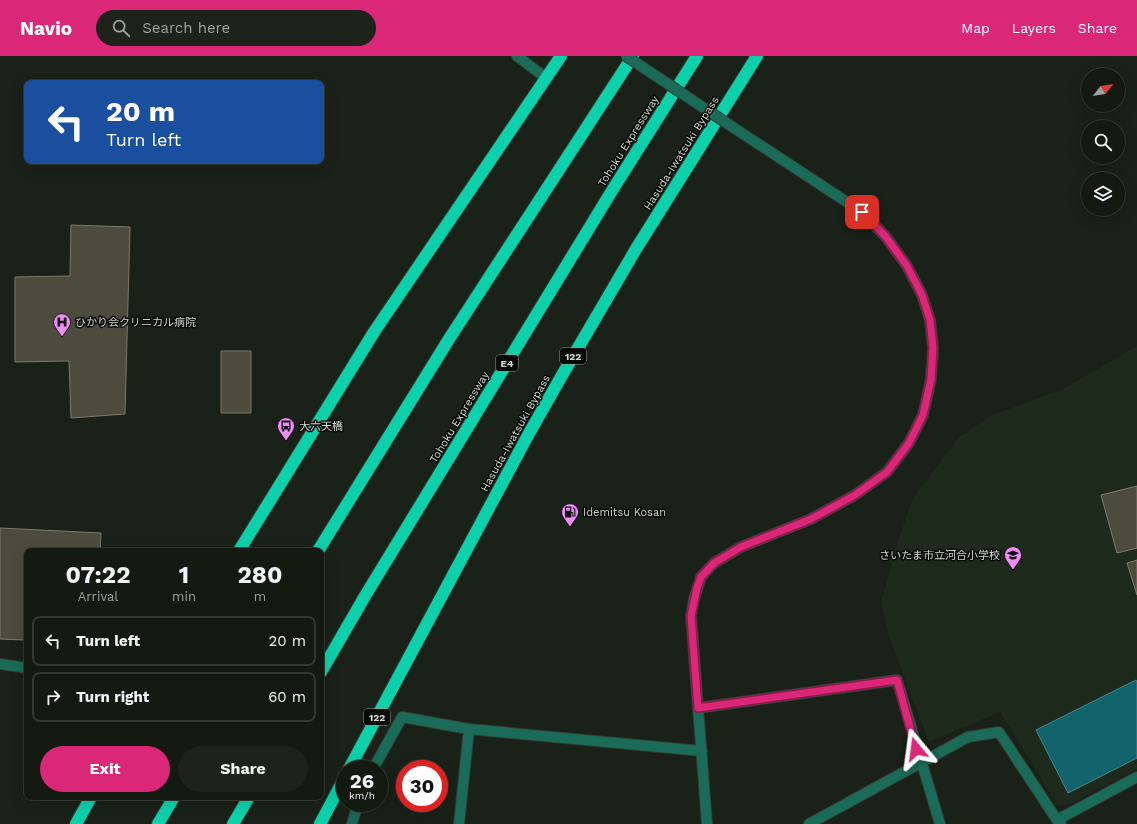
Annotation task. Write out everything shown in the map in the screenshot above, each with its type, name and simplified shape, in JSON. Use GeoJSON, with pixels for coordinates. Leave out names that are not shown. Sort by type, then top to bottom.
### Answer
{"type":"FeatureCollection","features":[{"type":"Feature","properties":{"kind":"highway"},"geometry":{"type":"LineString","coordinates":[[241,548],[374,332],[561,56]]}},
{"type":"Feature","properties":{"kind":"highway"},"geometry":{"type":"LineString","coordinates":[[320,548],[449,339],[633,56]]}},
{"type":"Feature","properties":{"kind":"highway","name":"Tohoku Expressway"},"geometry":{"type":"LineString","coordinates":[[324,667],[365,596],[613,189],[697,56]]}},
{"type":"Feature","properties":{"kind":"highway","name":"Hasuda-Iwatsuki Bypass"},"geometry":{"type":"LineString","coordinates":[[354,760],[527,437],[561,377],[636,249],[757,56]]}},
{"type":"Feature","properties":{"kind":"highway"},"geometry":{"type":"LineString","coordinates":[[320,824],[336,794]]}},
{"type":"Feature","properties":{"kind":"highway"},"geometry":{"type":"LineString","coordinates":[[76,824],[89,800]]}},
{"type":"Feature","properties":{"kind":"highway"},"geometry":{"type":"LineString","coordinates":[[158,824],[172,800]]}},
{"type":"Feature","properties":{"kind":"highway"},"geometry":{"type":"LineString","coordinates":[[233,824],[247,800]]}},
{"type":"Feature","properties":{"kind":"street"},"geometry":{"type":"LineString","coordinates":[[517,56],[546,78]]}},
{"type":"Feature","properties":{"kind":"street"},"geometry":{"type":"LineString","coordinates":[[626,56],[862,212],[886,237],[907,266],[922,295],[930,320],[933,348],[931,379],[923,415],[909,443],[887,472],[855,495],[811,519],[741,547],[714,563],[701,577],[695,593],[691,616],[707,824]]}},
{"type":"Feature","properties":{"kind":"street"},"geometry":{"type":"LineString","coordinates":[[0,664],[24,668]]}},
{"type":"Feature","properties":{"kind":"street"},"geometry":{"type":"LineString","coordinates":[[698,708],[897,680],[920,763],[940,824]]}},
{"type":"Feature","properties":{"kind":"street"},"geometry":{"type":"LineString","coordinates":[[378,760],[402,716],[469,729],[702,751]]}},
{"type":"Feature","properties":{"kind":"street"},"geometry":{"type":"LineString","coordinates":[[459,824],[469,729]]}},
{"type":"Feature","properties":{"kind":"street"},"geometry":{"type":"LineString","coordinates":[[809,824],[968,737],[999,732],[1059,822],[1137,777]]}},
{"type":"Feature","properties":{"kind":"street"},"geometry":{"type":"LineString","coordinates":[[352,824],[355,812]]}},
{"type":"Feature","properties":{"kind":"shaded area","name":"さいたま市立河合小学校"},"geometry":{"type":"Polygon","coordinates":[[[1137,346],[1137,769],[1070,804],[1058,806],[1000,712],[929,742],[889,637],[881,602],[899,538],[913,498],[958,438],[990,416],[1063,389],[1137,346]]]}},
{"type":"Feature","properties":{"kind":"water"},"geometry":{"type":"Polygon","coordinates":[[[1136,680],[1137,758],[1068,793],[1036,730],[1136,680]]]}},
{"type":"Feature","properties":{"kind":"building"},"geometry":{"type":"Polygon","coordinates":[[[71,225],[130,227],[125,414],[71,418],[69,361],[15,362],[15,277],[70,276],[71,225]]]}},
{"type":"Feature","properties":{"kind":"building"},"geometry":{"type":"Polygon","coordinates":[[[221,351],[251,351],[251,413],[221,413],[221,351]]]}},
{"type":"Feature","properties":{"kind":"building"},"geometry":{"type":"Polygon","coordinates":[[[1137,486],[1137,548],[1117,553],[1101,495],[1137,486]]]}},
{"type":"Feature","properties":{"kind":"building"},"geometry":{"type":"Polygon","coordinates":[[[0,528],[101,533],[100,548],[24,548],[24,640],[0,639],[0,528]]]}},
{"type":"Feature","properties":{"kind":"building"},"geometry":{"type":"Polygon","coordinates":[[[1137,560],[1137,595],[1127,563],[1137,560]]]}},
{"type":"Feature","properties":{"kind":"place","name":"ひかり会クリニカル病院"},"geometry":{"type":"Point","coordinates":[62,337]}},
{"type":"Feature","properties":{"kind":"place","name":"大六天橋"},"geometry":{"type":"Point","coordinates":[286,441]}},
{"type":"Feature","properties":{"kind":"place","name":"Idemitsu Kosan"},"geometry":{"type":"Point","coordinates":[570,527]}},
{"type":"Feature","properties":{"kind":"place","name":"さいたま市立河合小学校"},"geometry":{"type":"Point","coordinates":[1013,570]}},
{"type":"Feature","properties":{"kind":"route"},"geometry":{"type":"LineString","coordinates":[[862,212],[886,237],[907,266],[922,295],[930,320],[933,348],[931,379],[923,415],[909,443],[887,472],[855,495],[811,519],[741,547],[714,563],[701,577],[694,599],[691,616],[698,708],[897,680],[916,749]]}}]}
